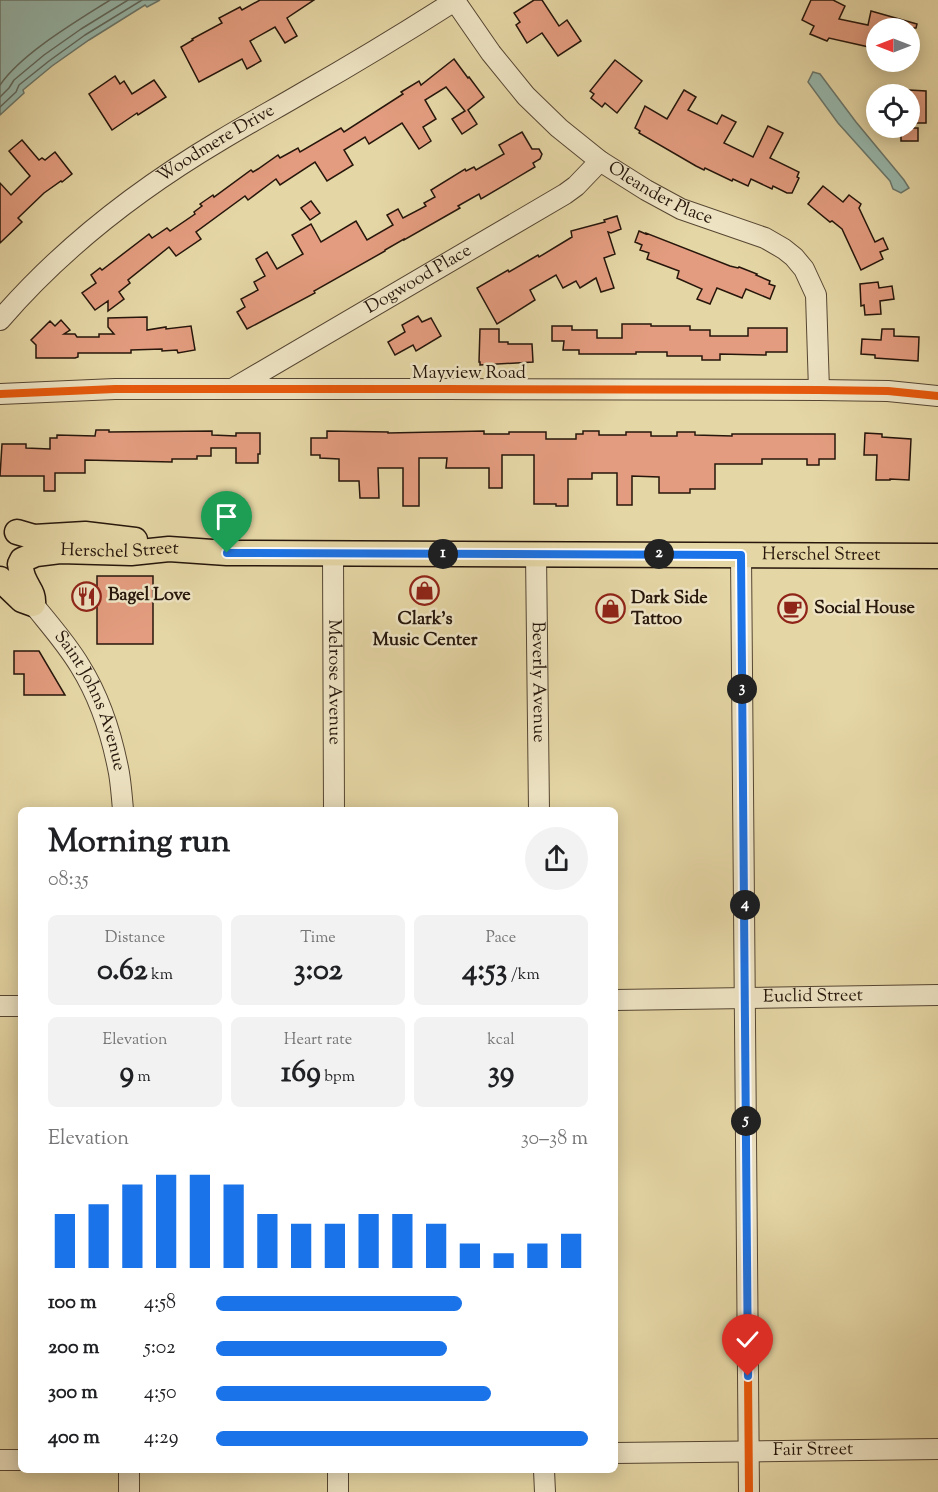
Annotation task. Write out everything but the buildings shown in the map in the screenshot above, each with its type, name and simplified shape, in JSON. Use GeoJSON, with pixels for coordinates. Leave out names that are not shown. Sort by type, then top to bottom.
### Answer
{"type":"FeatureCollection","features":[{"type":"Feature","properties":{"kind":"main road"},"geometry":{"type":"LineString","coordinates":[[8,528],[34,537],[101,535],[169,549]]}},
{"type":"Feature","properties":{"kind":"main road"},"geometry":{"type":"LineString","coordinates":[[8,528],[22,540],[23,550],[14,566]]}},
{"type":"Feature","properties":{"kind":"main road","name":"Herschel Street"},"geometry":{"type":"LineString","coordinates":[[14,566],[36,554],[60,551],[131,553],[169,549],[227,553],[333,554],[938,556]]}},
{"type":"Feature","properties":{"kind":"main road","name":"Saint Johns Avenue"},"geometry":{"type":"LineString","coordinates":[[0,579],[22,600],[33,604],[34,597],[31,590],[14,566]]}},
{"type":"Feature","properties":{"kind":"street","name":"Oleander Place"},"geometry":{"type":"LineString","coordinates":[[455,0],[491,53],[526,96],[559,128],[600,161],[646,190],[681,208],[765,238],[794,257],[804,269],[816,295],[819,390]]}},
{"type":"Feature","properties":{"kind":"street","name":"Woodmere Drive"},"geometry":{"type":"LineString","coordinates":[[0,320],[54,265],[92,231],[163,177],[221,140],[377,50],[455,0]]}},
{"type":"Feature","properties":{"kind":"street","name":"Dogwood Place"},"geometry":{"type":"LineString","coordinates":[[231,390],[565,194],[600,161]]}},
{"type":"Feature","properties":{"kind":"street","name":"Mayview Road"},"geometry":{"type":"LineString","coordinates":[[0,394],[115,389],[819,390],[888,391],[938,396]]}},
{"type":"Feature","properties":{"kind":"street","name":"Melrose Avenue"},"geometry":{"type":"LineString","coordinates":[[333,554],[334,807]]}},
{"type":"Feature","properties":{"kind":"street","name":"Beverly Avenue"},"geometry":{"type":"LineString","coordinates":[[536,554],[539,807]]}},
{"type":"Feature","properties":{"kind":"street"},"geometry":{"type":"LineString","coordinates":[[741,555],[749,1492]]}},
{"type":"Feature","properties":{"kind":"street","name":"Saint Johns Avenue"},"geometry":{"type":"LineString","coordinates":[[33,604],[80,665],[93,690],[108,728],[114,751],[123,807]]}},
{"type":"Feature","properties":{"kind":"street","name":"Euclid Street"},"geometry":{"type":"LineString","coordinates":[[618,1000],[938,994]]}},
{"type":"Feature","properties":{"kind":"street"},"geometry":{"type":"LineString","coordinates":[[0,1006],[18,1006]]}},
{"type":"Feature","properties":{"kind":"street","name":"Fair Street"},"geometry":{"type":"LineString","coordinates":[[618,1453],[938,1449]]}},
{"type":"Feature","properties":{"kind":"street"},"geometry":{"type":"LineString","coordinates":[[0,1460],[18,1460]]}},
{"type":"Feature","properties":{"kind":"street"},"geometry":{"type":"LineString","coordinates":[[129,1473],[129,1492]]}},
{"type":"Feature","properties":{"kind":"street"},"geometry":{"type":"LineString","coordinates":[[338,1473],[338,1492]]}},
{"type":"Feature","properties":{"kind":"street"},"geometry":{"type":"LineString","coordinates":[[544,1473],[545,1492]]}},
{"type":"Feature","properties":{"kind":"water"},"geometry":{"type":"Polygon","coordinates":[[[0,0],[160,0],[147,7],[145,5],[52,66],[23,90],[24,93],[0,115],[0,0]]]}},
{"type":"Feature","properties":{"kind":"water"},"geometry":{"type":"Polygon","coordinates":[[[813,72],[820,74],[866,134],[866,138],[869,138],[909,188],[901,193],[893,189],[890,181],[838,123],[808,82],[813,72]]]}},
{"type":"Feature","properties":{"kind":"cycle path"},"geometry":{"type":"LineString","coordinates":[[0,394],[115,389],[447,389],[819,390],[888,391],[938,396]]}},
{"type":"Feature","properties":{"kind":"cycle path"},"geometry":{"type":"LineString","coordinates":[[741,555],[749,1492]]}},
{"type":"Feature","properties":{"kind":"place","name":"Clark's Music Center"},"geometry":{"type":"Point","coordinates":[425,591]}},
{"type":"Feature","properties":{"kind":"place","name":"Bagel Love"},"geometry":{"type":"Point","coordinates":[87,596]}},
{"type":"Feature","properties":{"kind":"place","name":"Dark Side Tattoo"},"geometry":{"type":"Point","coordinates":[610,609]}},
{"type":"Feature","properties":{"kind":"place","name":"Social House"},"geometry":{"type":"Point","coordinates":[793,609]}},
{"type":"Feature","properties":{"kind":"route"},"geometry":{"type":"LineString","coordinates":[[227,553],[741,555],[748,1376]]}}]}
